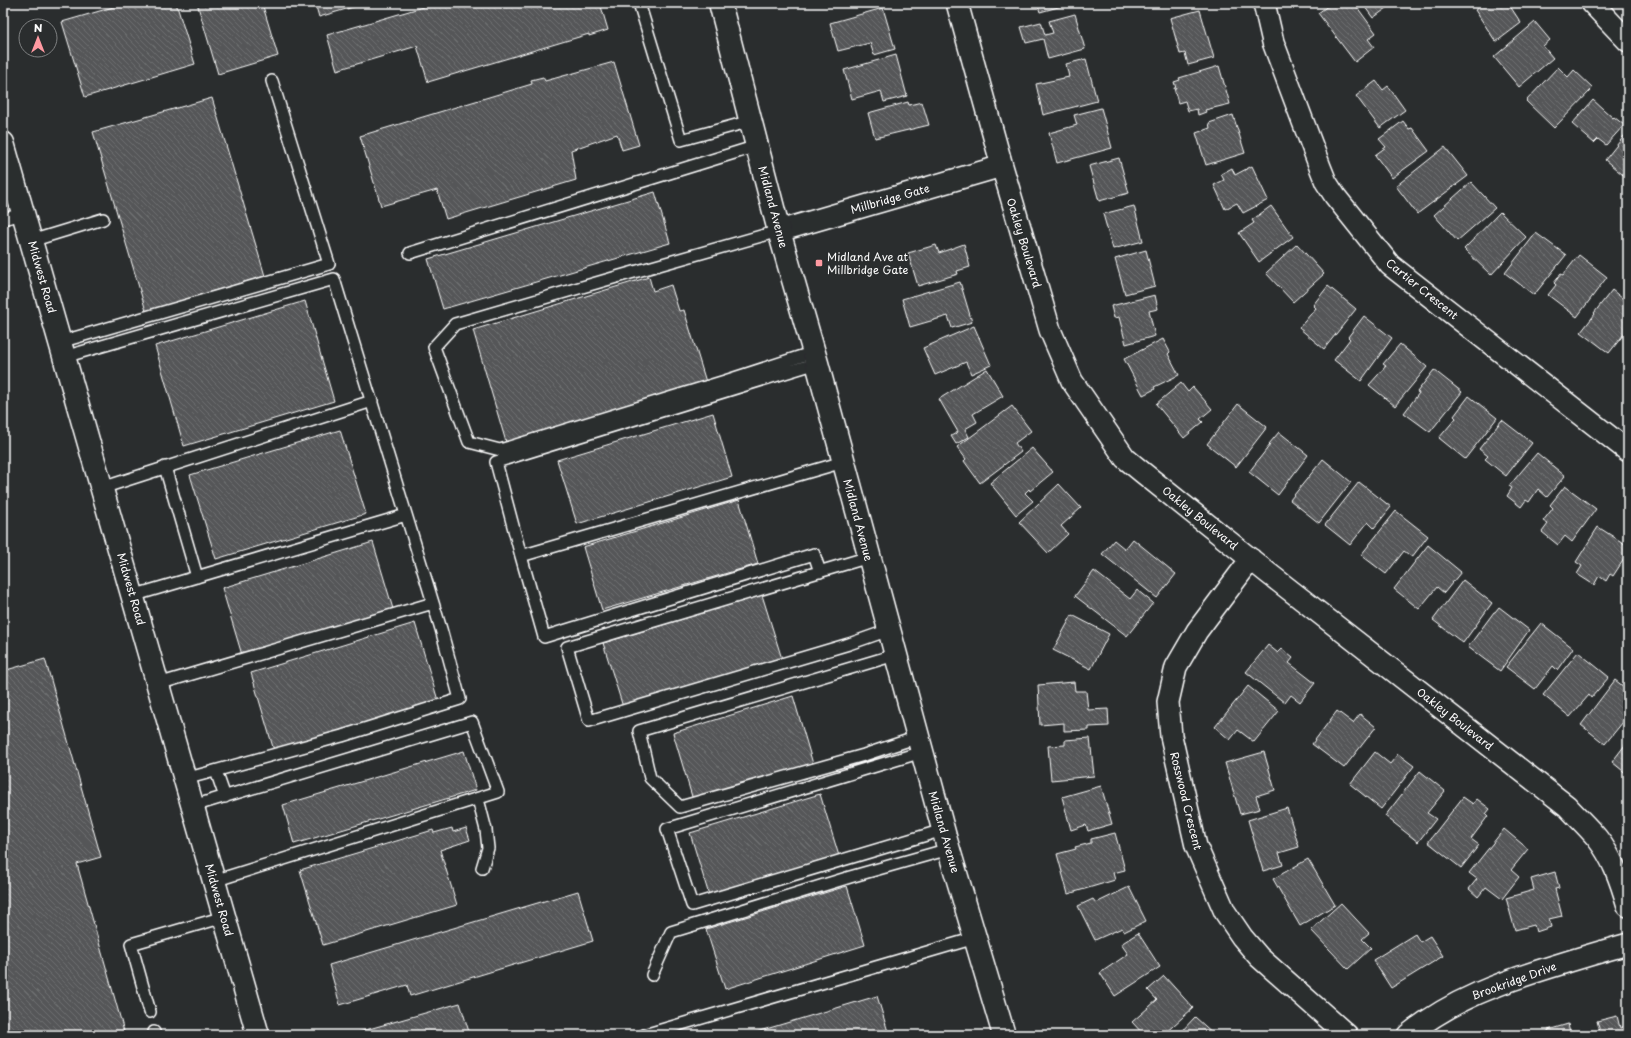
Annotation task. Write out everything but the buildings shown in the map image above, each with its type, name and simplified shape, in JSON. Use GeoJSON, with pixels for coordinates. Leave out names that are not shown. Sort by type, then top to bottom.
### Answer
{"type":"FeatureCollection","features":[{"type":"Feature","properties":{"kind":"main road","name":"Midland Avenue"},"geometry":{"type":"LineString","coordinates":[[720,3],[779,232],[815,358],[895,655],[946,839],[1004,1035]]}},
{"type":"Feature","properties":{"kind":"main road","name":"Midwest Road"},"geometry":{"type":"LineString","coordinates":[[3,143],[13,216],[31,241],[258,1035]]}},
{"type":"Feature","properties":{"kind":"street","name":"Oakley Boulevard"},"geometry":{"type":"LineString","coordinates":[[957,3],[1002,166],[1050,330],[1072,381],[1125,458],[1251,559],[1567,806],[1597,838],[1607,853],[1615,869],[1628,906]]}},
{"type":"Feature","properties":{"kind":"street","name":"Cartier Crescent"},"geometry":{"type":"LineString","coordinates":[[1264,3],[1273,42],[1326,182],[1335,196],[1390,265],[1628,451]]}},
{"type":"Feature","properties":{"kind":"street"},"geometry":{"type":"LineString","coordinates":[[1592,3],[1628,41]]}},
{"type":"Feature","properties":{"kind":"street","name":"Millbridge Gate"},"geometry":{"type":"LineString","coordinates":[[779,232],[1002,166]]}},
{"type":"Feature","properties":{"kind":"street","name":"Rosswood Crescent"},"geometry":{"type":"LineString","coordinates":[[1251,559],[1197,631],[1176,667],[1168,702],[1171,736],[1196,846],[1226,912],[1242,937],[1259,957],[1347,1035]]}},
{"type":"Feature","properties":{"kind":"street","name":"Brookridge Drive"},"geometry":{"type":"LineString","coordinates":[[1408,1035],[1448,1008],[1487,988],[1628,944]]}},
{"type":"Feature","properties":{"kind":"lane"},"geometry":{"type":"LineString","coordinates":[[639,3],[681,140],[750,122]]}},
{"type":"Feature","properties":{"kind":"lane"},"geometry":{"type":"LineString","coordinates":[[62,349],[121,324],[329,264],[272,81]]}},
{"type":"Feature","properties":{"kind":"lane"},"geometry":{"type":"LineString","coordinates":[[410,253],[757,146]]}},
{"type":"Feature","properties":{"kind":"lane"},"geometry":{"type":"LineString","coordinates":[[31,241],[103,218]]}},
{"type":"Feature","properties":{"kind":"lane"},"geometry":{"type":"LineString","coordinates":[[779,232],[455,324],[434,347],[469,442],[500,450],[725,381],[815,358]]}},
{"type":"Feature","properties":{"kind":"lane"},"geometry":{"type":"LineString","coordinates":[[62,349],[126,339],[334,279],[433,603],[460,699],[342,736],[185,779]]}},
{"type":"Feature","properties":{"kind":"lane"},"geometry":{"type":"LineString","coordinates":[[121,324],[126,339]]}},
{"type":"Feature","properties":{"kind":"lane"},"geometry":{"type":"LineString","coordinates":[[815,358],[496,462],[520,556],[544,637],[814,554],[820,572]]}},
{"type":"Feature","properties":{"kind":"lane"},"geometry":{"type":"LineString","coordinates":[[102,488],[372,401]]}},
{"type":"Feature","properties":{"kind":"lane"},"geometry":{"type":"LineString","coordinates":[[520,556],[843,462]]}},
{"type":"Feature","properties":{"kind":"lane"},"geometry":{"type":"LineString","coordinates":[[165,467],[197,577]]}},
{"type":"Feature","properties":{"kind":"lane"},"geometry":{"type":"LineString","coordinates":[[132,596],[406,515]]}},
{"type":"Feature","properties":{"kind":"lane"},"geometry":{"type":"LineString","coordinates":[[869,557],[567,647],[590,721],[849,644],[889,630]]}},
{"type":"Feature","properties":{"kind":"lane"},"geometry":{"type":"LineString","coordinates":[[158,684],[433,603]]}},
{"type":"Feature","properties":{"kind":"lane"},"geometry":{"type":"LineString","coordinates":[[895,655],[639,732],[650,778],[680,807],[864,755],[920,744]]}},
{"type":"Feature","properties":{"kind":"lane"},"geometry":{"type":"LineString","coordinates":[[193,806],[472,722],[498,792],[214,881]]}},
{"type":"Feature","properties":{"kind":"lane"},"geometry":{"type":"LineString","coordinates":[[920,744],[667,828],[692,905],[946,839]]}},
{"type":"Feature","properties":{"kind":"lane"},"geometry":{"type":"LineString","coordinates":[[216,771],[225,797]]}},
{"type":"Feature","properties":{"kind":"lane"},"geometry":{"type":"LineString","coordinates":[[478,799],[486,830],[488,848],[482,868]]}},
{"type":"Feature","properties":{"kind":"lane"},"geometry":{"type":"LineString","coordinates":[[652,975],[671,932],[850,877],[946,839]]}},
{"type":"Feature","properties":{"kind":"lane"},"geometry":{"type":"LineString","coordinates":[[150,1012],[131,944],[224,917]]}},
{"type":"Feature","properties":{"kind":"lane"},"geometry":{"type":"LineString","coordinates":[[644,1035],[975,938]]}},
{"type":"Feature","properties":{"kind":"place","name":"Midland Ave at Millbridge Gate"},"geometry":{"type":"Point","coordinates":[819,263]}}]}
